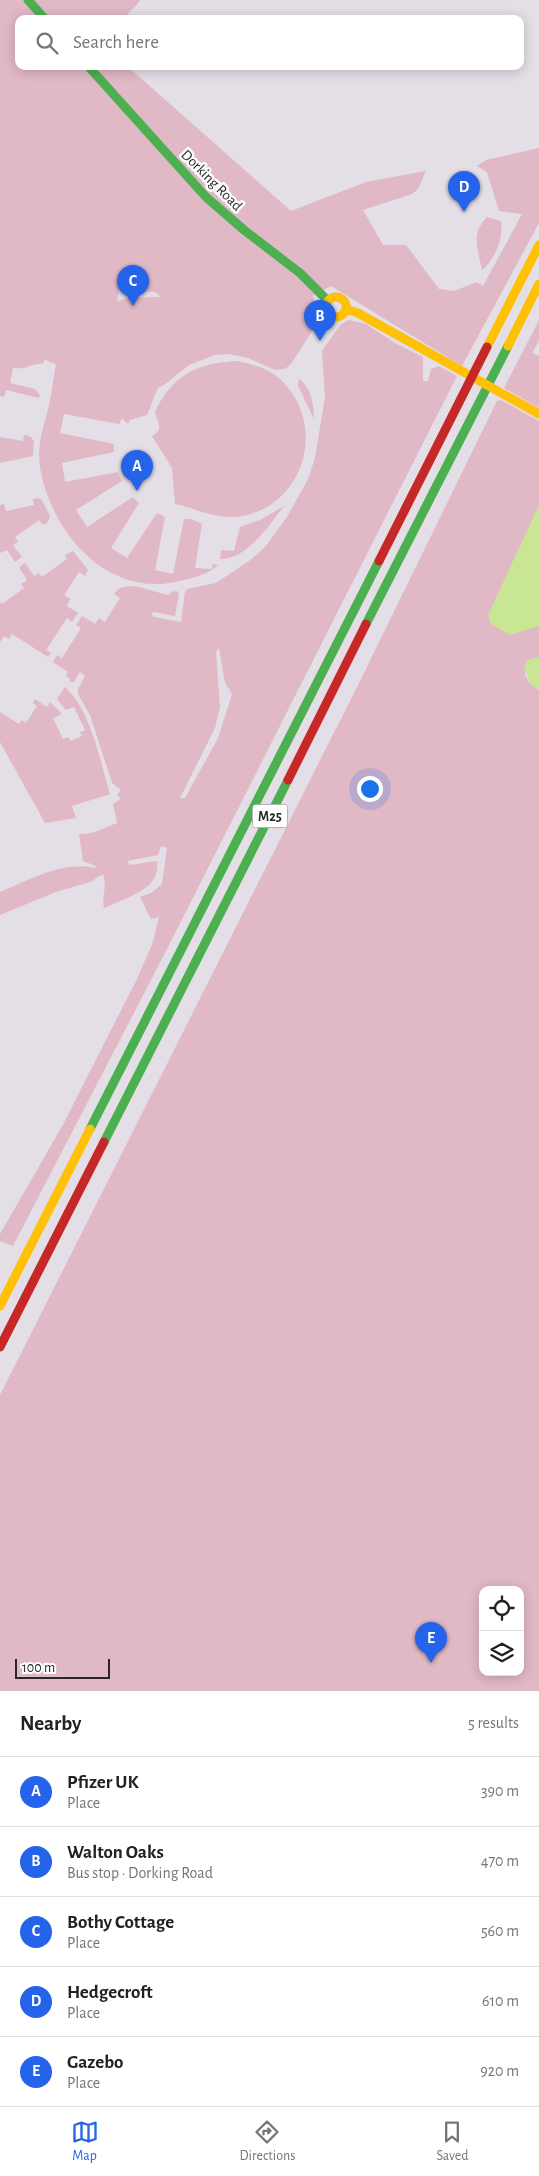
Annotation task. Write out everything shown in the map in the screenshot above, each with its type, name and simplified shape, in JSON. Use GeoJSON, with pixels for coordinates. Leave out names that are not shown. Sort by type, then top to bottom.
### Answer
{"type":"FeatureCollection","features":[{"type":"Feature","properties":{"kind":"main road"},"geometry":{"type":"LineString","coordinates":[[28,0],[41,15]]}},
{"type":"Feature","properties":{"kind":"main road","name":"Dorking Road"},"geometry":{"type":"LineString","coordinates":[[92,70],[212,203],[300,273],[328,301]]}},
{"type":"Feature","properties":{"kind":"main road","name":"M25"},"geometry":{"type":"LineString","coordinates":[[0,1306],[539,245]]}},
{"type":"Feature","properties":{"kind":"main road","name":"M25"},"geometry":{"type":"LineString","coordinates":[[0,1347],[539,284]]}},
{"type":"Feature","properties":{"kind":"main road"},"geometry":{"type":"LineString","coordinates":[[336,297],[344,301],[346,309],[338,317],[331,316],[326,309],[328,301],[336,297]]}},
{"type":"Feature","properties":{"kind":"main road"},"geometry":{"type":"LineString","coordinates":[[346,309],[358,313],[539,414]]}},
{"type":"Feature","properties":{"kind":"shaded area"},"geometry":{"type":"Polygon","coordinates":[[[0,0],[139,0],[127,15],[15,15],[15,70],[132,70],[291,211],[366,182],[426,171],[418,189],[412,194],[363,210],[383,245],[406,245],[439,289],[454,291],[477,282],[483,286],[522,214],[499,211],[487,172],[477,166],[486,160],[539,148],[539,223],[462,366],[331,286],[313,296],[319,320],[291,364],[285,369],[275,370],[248,358],[228,354],[215,355],[189,365],[158,388],[147,415],[130,420],[128,424],[122,418],[119,424],[64,414],[60,433],[114,444],[114,452],[62,463],[65,482],[118,472],[122,481],[76,510],[87,527],[133,497],[139,503],[111,548],[127,558],[157,513],[165,517],[155,570],[173,574],[184,519],[191,519],[202,524],[195,568],[212,569],[213,564],[218,565],[214,568],[205,573],[180,581],[154,584],[131,581],[109,571],[89,557],[72,540],[58,519],[41,473],[40,440],[51,398],[56,364],[45,360],[42,364],[13,368],[10,383],[35,389],[40,395],[39,398],[6,390],[4,397],[0,396],[0,0]],[[119,290],[117,302],[127,298],[161,297],[155,292],[119,290]]]}},
{"type":"Feature","properties":{"kind":"shaded area"},"geometry":{"type":"Polygon","coordinates":[[[487,217],[501,221],[502,227],[500,241],[495,254],[482,270],[477,248],[477,236],[478,230],[487,217]]]}},
{"type":"Feature","properties":{"kind":"shaded area"},"geometry":{"type":"Polygon","coordinates":[[[349,320],[366,324],[395,343],[423,357],[423,381],[428,381],[431,369],[439,366],[457,376],[165,953],[13,1246],[0,1241],[0,1234],[64,1123],[137,979],[153,942],[159,917],[151,919],[140,897],[151,893],[162,884],[167,848],[161,846],[158,855],[128,861],[129,865],[157,861],[157,871],[149,885],[134,895],[109,906],[104,908],[105,883],[103,874],[90,882],[56,892],[0,915],[0,892],[47,872],[83,866],[95,868],[96,866],[83,861],[79,834],[94,832],[117,823],[113,804],[121,799],[117,795],[121,790],[112,783],[90,715],[78,694],[78,689],[85,676],[80,672],[74,682],[69,682],[70,679],[66,676],[68,672],[53,662],[57,655],[62,658],[81,628],[76,625],[82,616],[95,624],[99,618],[105,622],[120,598],[114,594],[119,589],[132,586],[169,595],[171,592],[177,591],[179,594],[175,616],[154,612],[151,614],[154,617],[181,622],[187,589],[216,583],[249,561],[265,547],[287,517],[308,479],[315,458],[325,397],[322,351],[341,324],[349,320]],[[219,648],[216,652],[220,707],[215,728],[180,798],[185,798],[218,738],[232,694],[225,683],[219,648]]]}},
{"type":"Feature","properties":{"kind":"shaded area"},"geometry":{"type":"Polygon","coordinates":[[[539,320],[539,341],[532,353],[539,356],[539,408],[504,388],[539,320]]]}},
{"type":"Feature","properties":{"kind":"shaded area"},"geometry":{"type":"Polygon","coordinates":[[[237,361],[262,368],[274,374],[284,383],[297,402],[304,423],[305,445],[301,466],[291,485],[276,501],[257,512],[226,517],[175,504],[172,468],[152,436],[156,434],[159,428],[155,412],[169,389],[178,380],[198,368],[237,361]]]}},
{"type":"Feature","properties":{"kind":"shaded area"},"geometry":{"type":"Polygon","coordinates":[[[299,379],[309,391],[314,419],[298,386],[299,379]]]}},
{"type":"Feature","properties":{"kind":"shaded area"},"geometry":{"type":"Polygon","coordinates":[[[501,400],[539,421],[539,657],[528,660],[525,675],[530,684],[539,690],[539,1691],[0,1691],[0,1395],[359,683],[497,401],[501,400]]]}},
{"type":"Feature","properties":{"kind":"shaded area"},"geometry":{"type":"Polygon","coordinates":[[[24,435],[30,436],[34,441],[33,456],[0,463],[0,437],[23,441],[24,435]]]}},
{"type":"Feature","properties":{"kind":"shaded area"},"geometry":{"type":"Polygon","coordinates":[[[38,498],[42,500],[50,516],[48,522],[43,525],[39,520],[15,537],[18,542],[13,545],[22,557],[15,562],[7,550],[0,553],[0,505],[4,504],[6,511],[34,505],[33,499],[38,498]]]}},
{"type":"Feature","properties":{"kind":"shaded area"},"geometry":{"type":"Polygon","coordinates":[[[539,505],[539,626],[510,635],[491,624],[488,615],[539,505]]]}},
{"type":"Feature","properties":{"kind":"shaded area"},"geometry":{"type":"Polygon","coordinates":[[[284,506],[264,532],[248,548],[230,558],[220,559],[221,550],[234,551],[240,527],[262,519],[284,506]]]}},
{"type":"Feature","properties":{"kind":"shaded area"},"geometry":{"type":"Polygon","coordinates":[[[73,551],[88,570],[85,576],[79,572],[64,595],[70,599],[67,606],[78,613],[72,622],[67,618],[46,650],[51,653],[48,657],[12,634],[9,639],[4,636],[0,642],[0,602],[2,604],[24,588],[21,584],[27,580],[19,567],[25,563],[34,576],[39,573],[42,577],[67,559],[65,555],[73,551]]]}},
{"type":"Feature","properties":{"kind":"shaded area"},"geometry":{"type":"Polygon","coordinates":[[[539,657],[539,690],[530,684],[524,666],[528,660],[539,657]]]}},
{"type":"Feature","properties":{"kind":"shaded area"},"geometry":{"type":"Polygon","coordinates":[[[65,687],[82,709],[88,722],[110,794],[72,806],[76,818],[45,823],[0,742],[0,712],[19,724],[22,720],[26,723],[37,706],[33,703],[35,699],[47,707],[50,702],[62,714],[53,718],[63,739],[68,737],[71,741],[82,736],[80,732],[85,730],[74,707],[66,710],[57,699],[65,687]]]}},
{"type":"Feature","properties":{"kind":"traffic: fast"},"geometry":{"type":"LineString","coordinates":[[28,0],[41,15]]}},
{"type":"Feature","properties":{"kind":"traffic: fast"},"geometry":{"type":"LineString","coordinates":[[92,70],[206,197],[244,230],[300,273],[328,301]]}},
{"type":"Feature","properties":{"kind":"traffic: fast"},"geometry":{"type":"LineString","coordinates":[[366,624],[508,346]]}},
{"type":"Feature","properties":{"kind":"traffic: fast"},"geometry":{"type":"LineString","coordinates":[[90,1129],[379,561]]}},
{"type":"Feature","properties":{"kind":"traffic: fast"},"geometry":{"type":"LineString","coordinates":[[104,1142],[288,780]]}},
{"type":"Feature","properties":{"kind":"traffic: slow"},"geometry":{"type":"LineString","coordinates":[[487,347],[539,245]]}},
{"type":"Feature","properties":{"kind":"traffic: slow"},"geometry":{"type":"LineString","coordinates":[[508,346],[539,284]]}},
{"type":"Feature","properties":{"kind":"traffic: slow"},"geometry":{"type":"LineString","coordinates":[[336,297],[343,300],[346,307],[343,314],[336,317],[329,314],[326,307],[329,300],[336,297]]}},
{"type":"Feature","properties":{"kind":"traffic: slow"},"geometry":{"type":"LineString","coordinates":[[346,309],[358,313],[539,414]]}},
{"type":"Feature","properties":{"kind":"traffic: slow"},"geometry":{"type":"LineString","coordinates":[[0,1306],[90,1129]]}},
{"type":"Feature","properties":{"kind":"traffic: jam"},"geometry":{"type":"LineString","coordinates":[[379,561],[487,347]]}},
{"type":"Feature","properties":{"kind":"traffic: jam"},"geometry":{"type":"LineString","coordinates":[[288,780],[366,624]]}},
{"type":"Feature","properties":{"kind":"traffic: jam"},"geometry":{"type":"LineString","coordinates":[[0,1347],[104,1142]]}},
{"type":"Feature","properties":{"kind":"place","name":"Hedgecroft"},"geometry":{"type":"Point","coordinates":[464,212]}},
{"type":"Feature","properties":{"kind":"place","name":"Bothy Cottage"},"geometry":{"type":"Point","coordinates":[133,306]}},
{"type":"Feature","properties":{"kind":"place","name":"Walton Oaks"},"geometry":{"type":"Point","coordinates":[320,341]}},
{"type":"Feature","properties":{"kind":"place","name":"Pfizer UK"},"geometry":{"type":"Point","coordinates":[137,491]}},
{"type":"Feature","properties":{"kind":"place","name":"Gazebo"},"geometry":{"type":"Point","coordinates":[431,1663]}}]}
